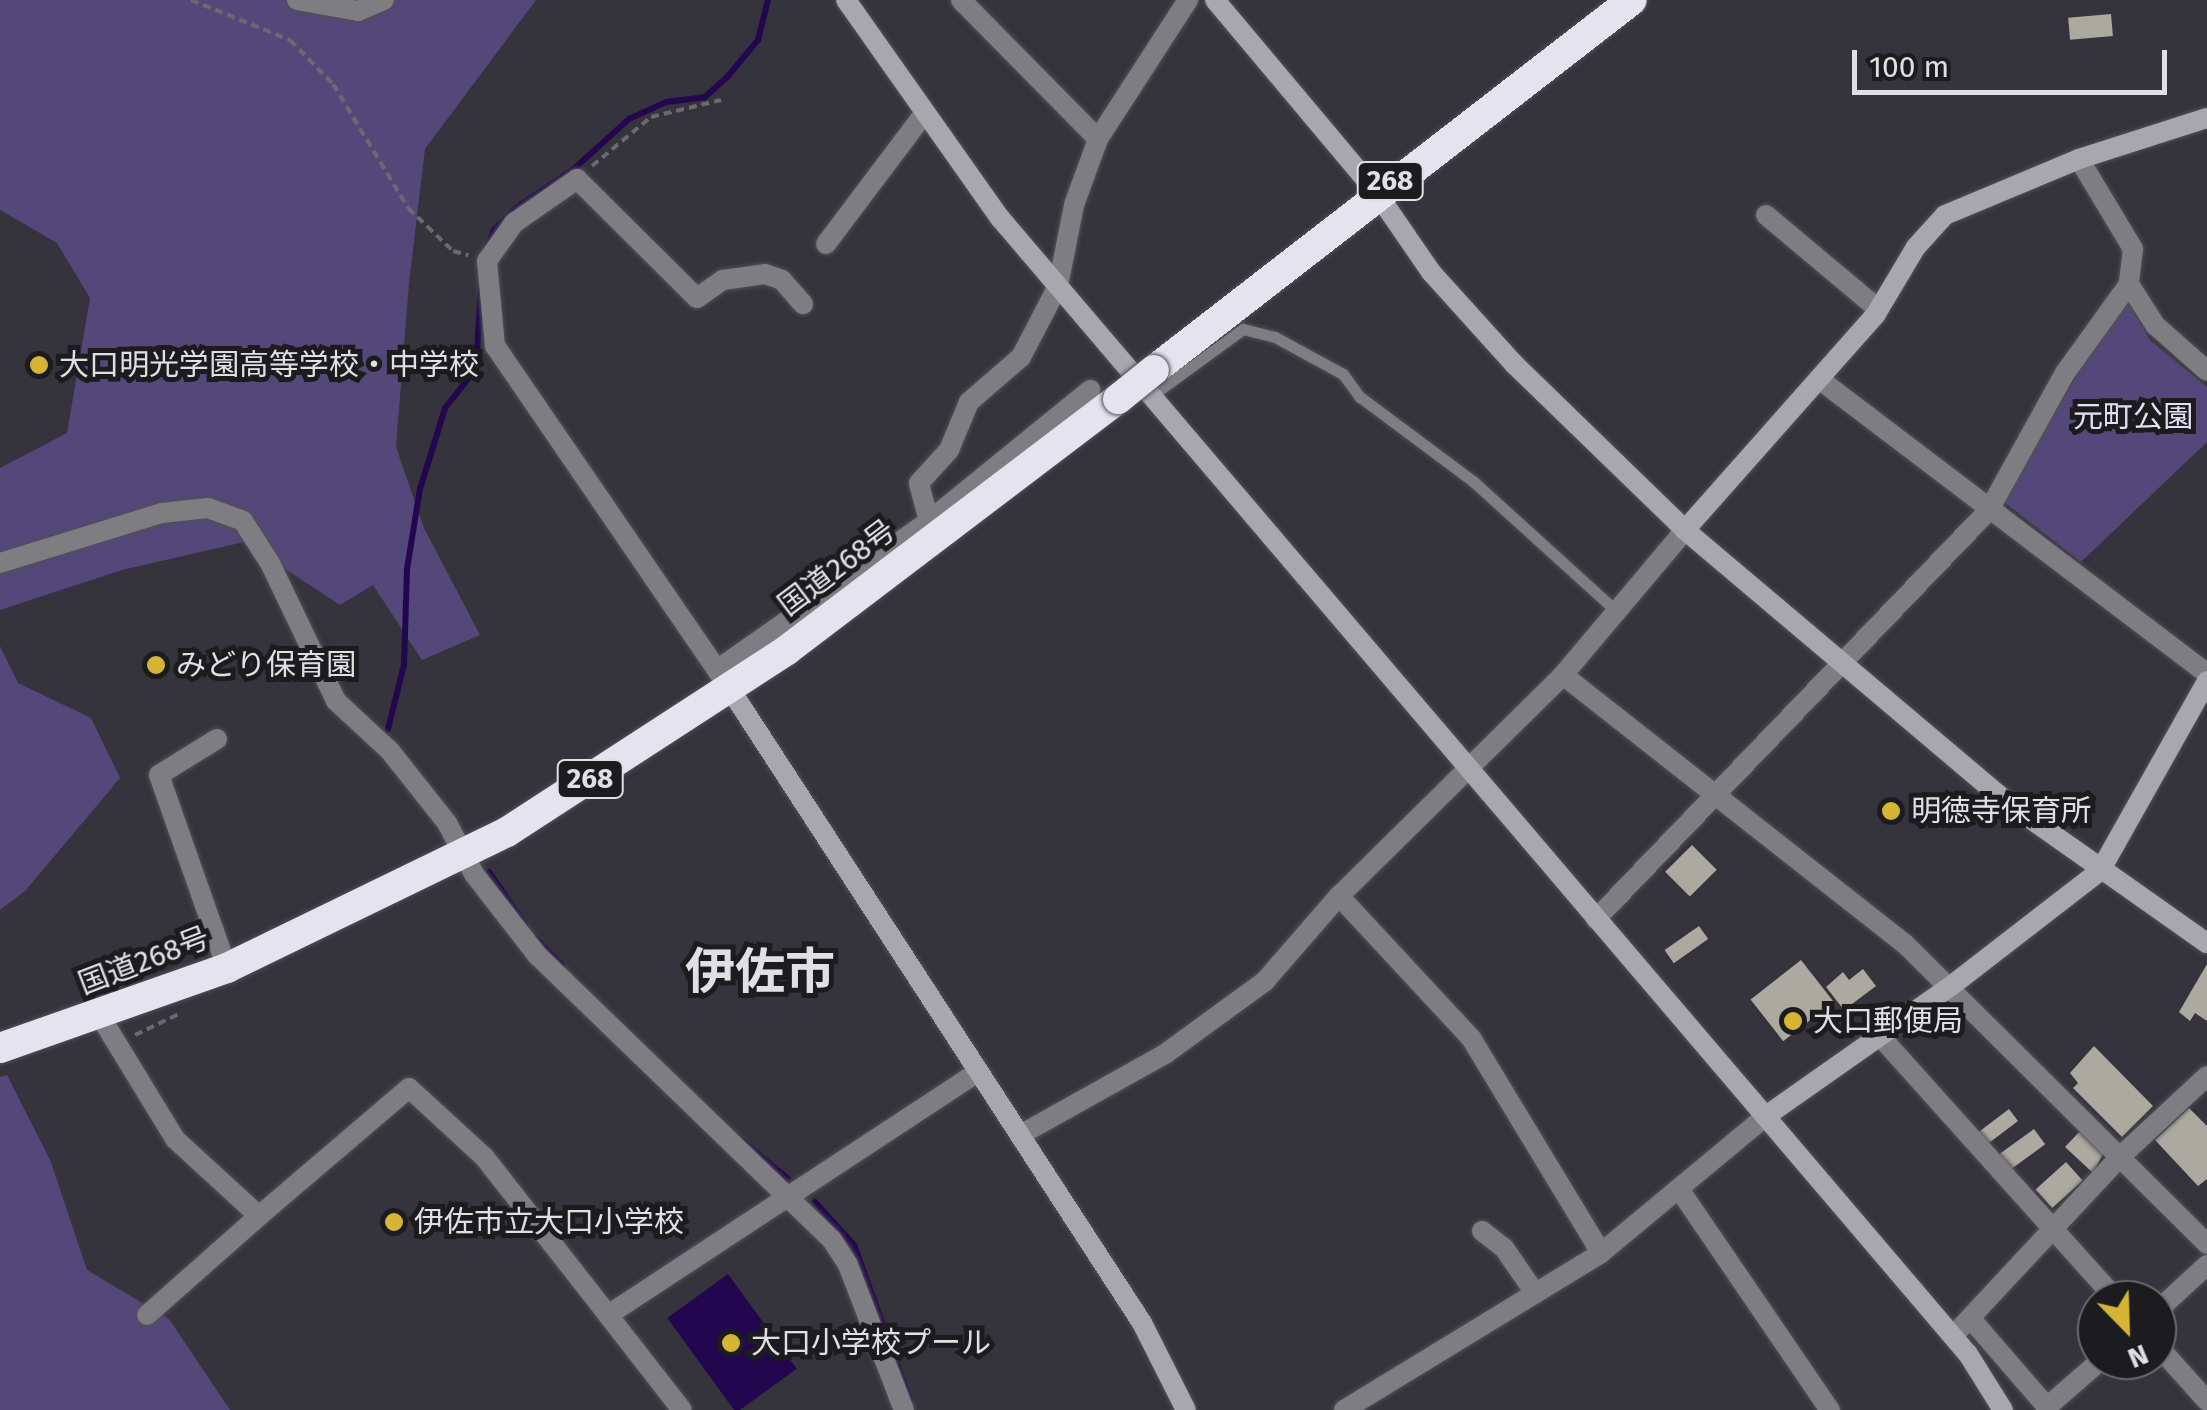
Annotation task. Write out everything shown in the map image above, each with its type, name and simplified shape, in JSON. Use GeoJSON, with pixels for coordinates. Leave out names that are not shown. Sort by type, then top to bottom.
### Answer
{"type":"FeatureCollection","features":[{"type":"Feature","properties":{"kind":"highway","name":"国道268号"},"geometry":{"type":"LineString","coordinates":[[0,1048],[100,1016],[227,968],[464,856],[724,680],[1104,394],[1153,383],[1376,192],[1632,0]]}},
{"type":"Feature","properties":{"kind":"street"},"geometry":{"type":"LineString","coordinates":[[296,0],[358,11],[384,0]]}},
{"type":"Feature","properties":{"kind":"street"},"geometry":{"type":"LineString","coordinates":[[846,0],[924,114],[1058,286],[1153,383],[1467,768],[1953,1336],[2004,1410]]}},
{"type":"Feature","properties":{"kind":"street"},"geometry":{"type":"LineString","coordinates":[[962,0],[1098,139]]}},
{"type":"Feature","properties":{"kind":"street"},"geometry":{"type":"LineString","coordinates":[[929,521],[919,483],[949,450],[970,402],[1021,357],[1058,286],[1074,205],[1098,139],[1188,0]]}},
{"type":"Feature","properties":{"kind":"street"},"geometry":{"type":"LineString","coordinates":[[1215,0],[1376,192],[1431,272],[1502,350],[1685,530],[1843,666],[2100,871],[2207,943]]}},
{"type":"Feature","properties":{"kind":"street"},"geometry":{"type":"LineString","coordinates":[[826,244],[924,114]]}},
{"type":"Feature","properties":{"kind":"street"},"geometry":{"type":"LineString","coordinates":[[1020,1135],[1166,1054],[1265,981],[1339,896],[1563,675],[1613,608],[1878,310],[1916,247],[1946,215],[2080,159],[2207,118]]}},
{"type":"Feature","properties":{"kind":"street"},"geometry":{"type":"LineString","coordinates":[[1596,919],[1719,796],[1989,510],[2066,374],[2129,284],[2133,249],[2080,159]]}},
{"type":"Feature","properties":{"kind":"street"},"geometry":{"type":"LineString","coordinates":[[803,304],[782,280],[765,274],[723,280],[696,298],[577,179],[514,223],[486,261],[495,346],[724,680],[1020,1135],[1142,1323],[1186,1410]]}},
{"type":"Feature","properties":{"kind":"street"},"geometry":{"type":"LineString","coordinates":[[1766,215],[1878,310]]}},
{"type":"Feature","properties":{"kind":"street"},"geometry":{"type":"LineString","coordinates":[[2129,284],[2156,324],[2207,371]]}},
{"type":"Feature","properties":{"kind":"street"},"geometry":{"type":"LineString","coordinates":[[1344,1410],[1601,1253],[1766,1116],[1951,986],[2100,871],[2207,678],[1819,379]]}},
{"type":"Feature","properties":{"kind":"street"},"geometry":{"type":"LineString","coordinates":[[724,680],[929,521],[1104,394]]}},
{"type":"Feature","properties":{"kind":"street"},"geometry":{"type":"LineString","coordinates":[[0,563],[162,513],[208,508],[242,521],[270,563],[336,700],[390,751],[447,823],[464,856],[537,955],[723,1141],[788,1196],[848,1265],[904,1410]]}},
{"type":"Feature","properties":{"kind":"street"},"geometry":{"type":"LineString","coordinates":[[1563,675],[1719,796],[1951,986],[2207,1244]]}},
{"type":"Feature","properties":{"kind":"street"},"geometry":{"type":"LineString","coordinates":[[217,739],[159,775],[227,968]]}},
{"type":"Feature","properties":{"kind":"street"},"geometry":{"type":"LineString","coordinates":[[1339,896],[1471,1038],[1601,1253]]}},
{"type":"Feature","properties":{"kind":"street"},"geometry":{"type":"LineString","coordinates":[[100,1016],[176,1138],[259,1216]]}},
{"type":"Feature","properties":{"kind":"street"},"geometry":{"type":"LineString","coordinates":[[1879,1035],[2099,1280]]}},
{"type":"Feature","properties":{"kind":"street"},"geometry":{"type":"LineString","coordinates":[[608,1315],[976,1072]]}},
{"type":"Feature","properties":{"kind":"street"},"geometry":{"type":"LineString","coordinates":[[1953,1336],[2122,1155],[2207,1076]]}},
{"type":"Feature","properties":{"kind":"street"},"geometry":{"type":"LineString","coordinates":[[146,1315],[409,1088],[484,1158],[608,1315],[674,1407]]}},
{"type":"Feature","properties":{"kind":"street"},"geometry":{"type":"LineString","coordinates":[[1678,1189],[1825,1408]]}},
{"type":"Feature","properties":{"kind":"street"},"geometry":{"type":"LineString","coordinates":[[1482,1232],[1504,1248],[1535,1293]]}},
{"type":"Feature","properties":{"kind":"street"},"geometry":{"type":"LineString","coordinates":[[2177,1293],[2207,1266]]}},
{"type":"Feature","properties":{"kind":"street"},"geometry":{"type":"LineString","coordinates":[[1971,1320],[2048,1408],[2079,1380]]}},
{"type":"Feature","properties":{"kind":"street"},"geometry":{"type":"LineString","coordinates":[[2177,1367],[2207,1400]]}},
{"type":"Feature","properties":{"kind":"lane"},"geometry":{"type":"LineString","coordinates":[[1153,383],[1243,329],[1275,337],[1343,374],[1360,397],[1474,482],[1613,608]]}},
{"type":"Feature","properties":{"kind":"path"},"geometry":{"type":"LineString","coordinates":[[191,0],[290,40],[334,84],[408,208],[453,251],[486,261]]}},
{"type":"Feature","properties":{"kind":"path"},"geometry":{"type":"LineString","coordinates":[[577,179],[652,117],[721,100]]}},
{"type":"Feature","properties":{"kind":"green space"},"geometry":{"type":"Polygon","coordinates":[[[0,0],[536,0],[425,149],[409,283],[396,447],[424,528],[480,635],[422,660],[373,585],[340,605],[244,542],[122,570],[0,610],[0,468],[67,433],[90,298],[57,243],[0,210],[0,0]]]}},
{"type":"Feature","properties":{"kind":"green space","name":"元町公園"},"geometry":{"type":"Polygon","coordinates":[[[2128,302],[2150,340],[2207,387],[2207,442],[2081,562],[2004,502],[2117,304],[2128,302]]]}},
{"type":"Feature","properties":{"kind":"green space"},"geometry":{"type":"Polygon","coordinates":[[[0,646],[18,683],[91,718],[120,778],[26,890],[0,910],[0,646]]]}},
{"type":"Feature","properties":{"kind":"green space"},"geometry":{"type":"Polygon","coordinates":[[[7,1075],[51,1162],[87,1270],[169,1319],[230,1410],[0,1410],[0,1077],[7,1075]]]}},
{"type":"Feature","properties":{"kind":"shaded area","name":"大口小学校プール"},"geometry":{"type":"Polygon","coordinates":[[[728,1274],[797,1369],[740,1410],[734,1410],[667,1318],[728,1274]]]}},
{"type":"Feature","properties":{"kind":"building"},"geometry":{"type":"Polygon","coordinates":[[[2111,14],[2113,36],[2070,40],[2068,18],[2111,14]]]}},
{"type":"Feature","properties":{"kind":"building"},"geometry":{"type":"Polygon","coordinates":[[[1692,845],[1717,870],[1690,897],[1665,872],[1692,845]]]}},
{"type":"Feature","properties":{"kind":"building"},"geometry":{"type":"Polygon","coordinates":[[[1699,926],[1708,939],[1674,963],[1665,950],[1699,926]]]}},
{"type":"Feature","properties":{"kind":"building"},"geometry":{"type":"Polygon","coordinates":[[[1801,960],[1834,1002],[1783,1041],[1751,999],[1801,960]]]}},
{"type":"Feature","properties":{"kind":"building"},"geometry":{"type":"Polygon","coordinates":[[[2207,964],[2207,1021],[2195,1013],[2190,1021],[2179,1012],[2207,964]]]}},
{"type":"Feature","properties":{"kind":"building"},"geometry":{"type":"Polygon","coordinates":[[[1863,969],[1876,986],[1844,1010],[1826,987],[1843,972],[1849,980],[1863,969]]]}},
{"type":"Feature","properties":{"kind":"building"},"geometry":{"type":"Polygon","coordinates":[[[2094,1046],[2153,1106],[2122,1137],[2073,1088],[2078,1083],[2070,1073],[2094,1046]]]}},
{"type":"Feature","properties":{"kind":"building"},"geometry":{"type":"Polygon","coordinates":[[[2189,1108],[2207,1126],[2207,1179],[2198,1186],[2155,1140],[2189,1108]]]}},
{"type":"Feature","properties":{"kind":"building"},"geometry":{"type":"Polygon","coordinates":[[[2009,1109],[2018,1121],[1985,1146],[1976,1134],[2009,1109]]]}},
{"type":"Feature","properties":{"kind":"building"},"geometry":{"type":"Polygon","coordinates":[[[2034,1129],[2045,1144],[2010,1170],[1998,1155],[2034,1129]]]}},
{"type":"Feature","properties":{"kind":"building"},"geometry":{"type":"Polygon","coordinates":[[[2082,1129],[2105,1150],[2093,1173],[2065,1147],[2082,1129]]]}},
{"type":"Feature","properties":{"kind":"building"},"geometry":{"type":"Polygon","coordinates":[[[2066,1162],[2083,1181],[2052,1208],[2036,1189],[2066,1162]]]}},
{"type":"Feature","properties":{"kind":"waterway"},"geometry":{"type":"LineString","coordinates":[[483,256],[494,230],[516,208],[576,167],[629,119],[666,102],[705,97],[758,40],[768,0]]}},
{"type":"Feature","properties":{"kind":"waterway"},"geometry":{"type":"LineString","coordinates":[[388,729],[404,665],[407,569],[420,489],[445,408],[476,369],[481,288]]}},
{"type":"Feature","properties":{"kind":"waterway"},"geometry":{"type":"LineString","coordinates":[[489,872],[525,924]]}},
{"type":"Feature","properties":{"kind":"waterway"},"geometry":{"type":"LineString","coordinates":[[536,938],[562,965]]}},
{"type":"Feature","properties":{"kind":"waterway"},"geometry":{"type":"LineString","coordinates":[[743,1141],[788,1179]]}},
{"type":"Feature","properties":{"kind":"waterway"},"geometry":{"type":"LineString","coordinates":[[815,1202],[854,1245],[910,1399]]}},
{"type":"Feature","properties":{"kind":"place","name":"大口明光学園高等学校・中学校"},"geometry":{"type":"Point","coordinates":[39,365]}},
{"type":"Feature","properties":{"kind":"place","name":"みどり保育園"},"geometry":{"type":"Point","coordinates":[156,665]}},
{"type":"Feature","properties":{"kind":"place","name":"明徳寺保育所"},"geometry":{"type":"Point","coordinates":[1891,811]}},
{"type":"Feature","properties":{"kind":"place","name":"大口郵便局"},"geometry":{"type":"Point","coordinates":[1793,1021]}},
{"type":"Feature","properties":{"kind":"place","name":"伊佐市立大口小学校"},"geometry":{"type":"Point","coordinates":[394,1222]}},
{"type":"Feature","properties":{"kind":"place","name":"大口小学校プール"},"geometry":{"type":"Point","coordinates":[731,1343]}},
{"type":"Feature","properties":{"kind":"district","name":"伊佐市"},"geometry":{"type":"Point","coordinates":[760,973]}}]}
